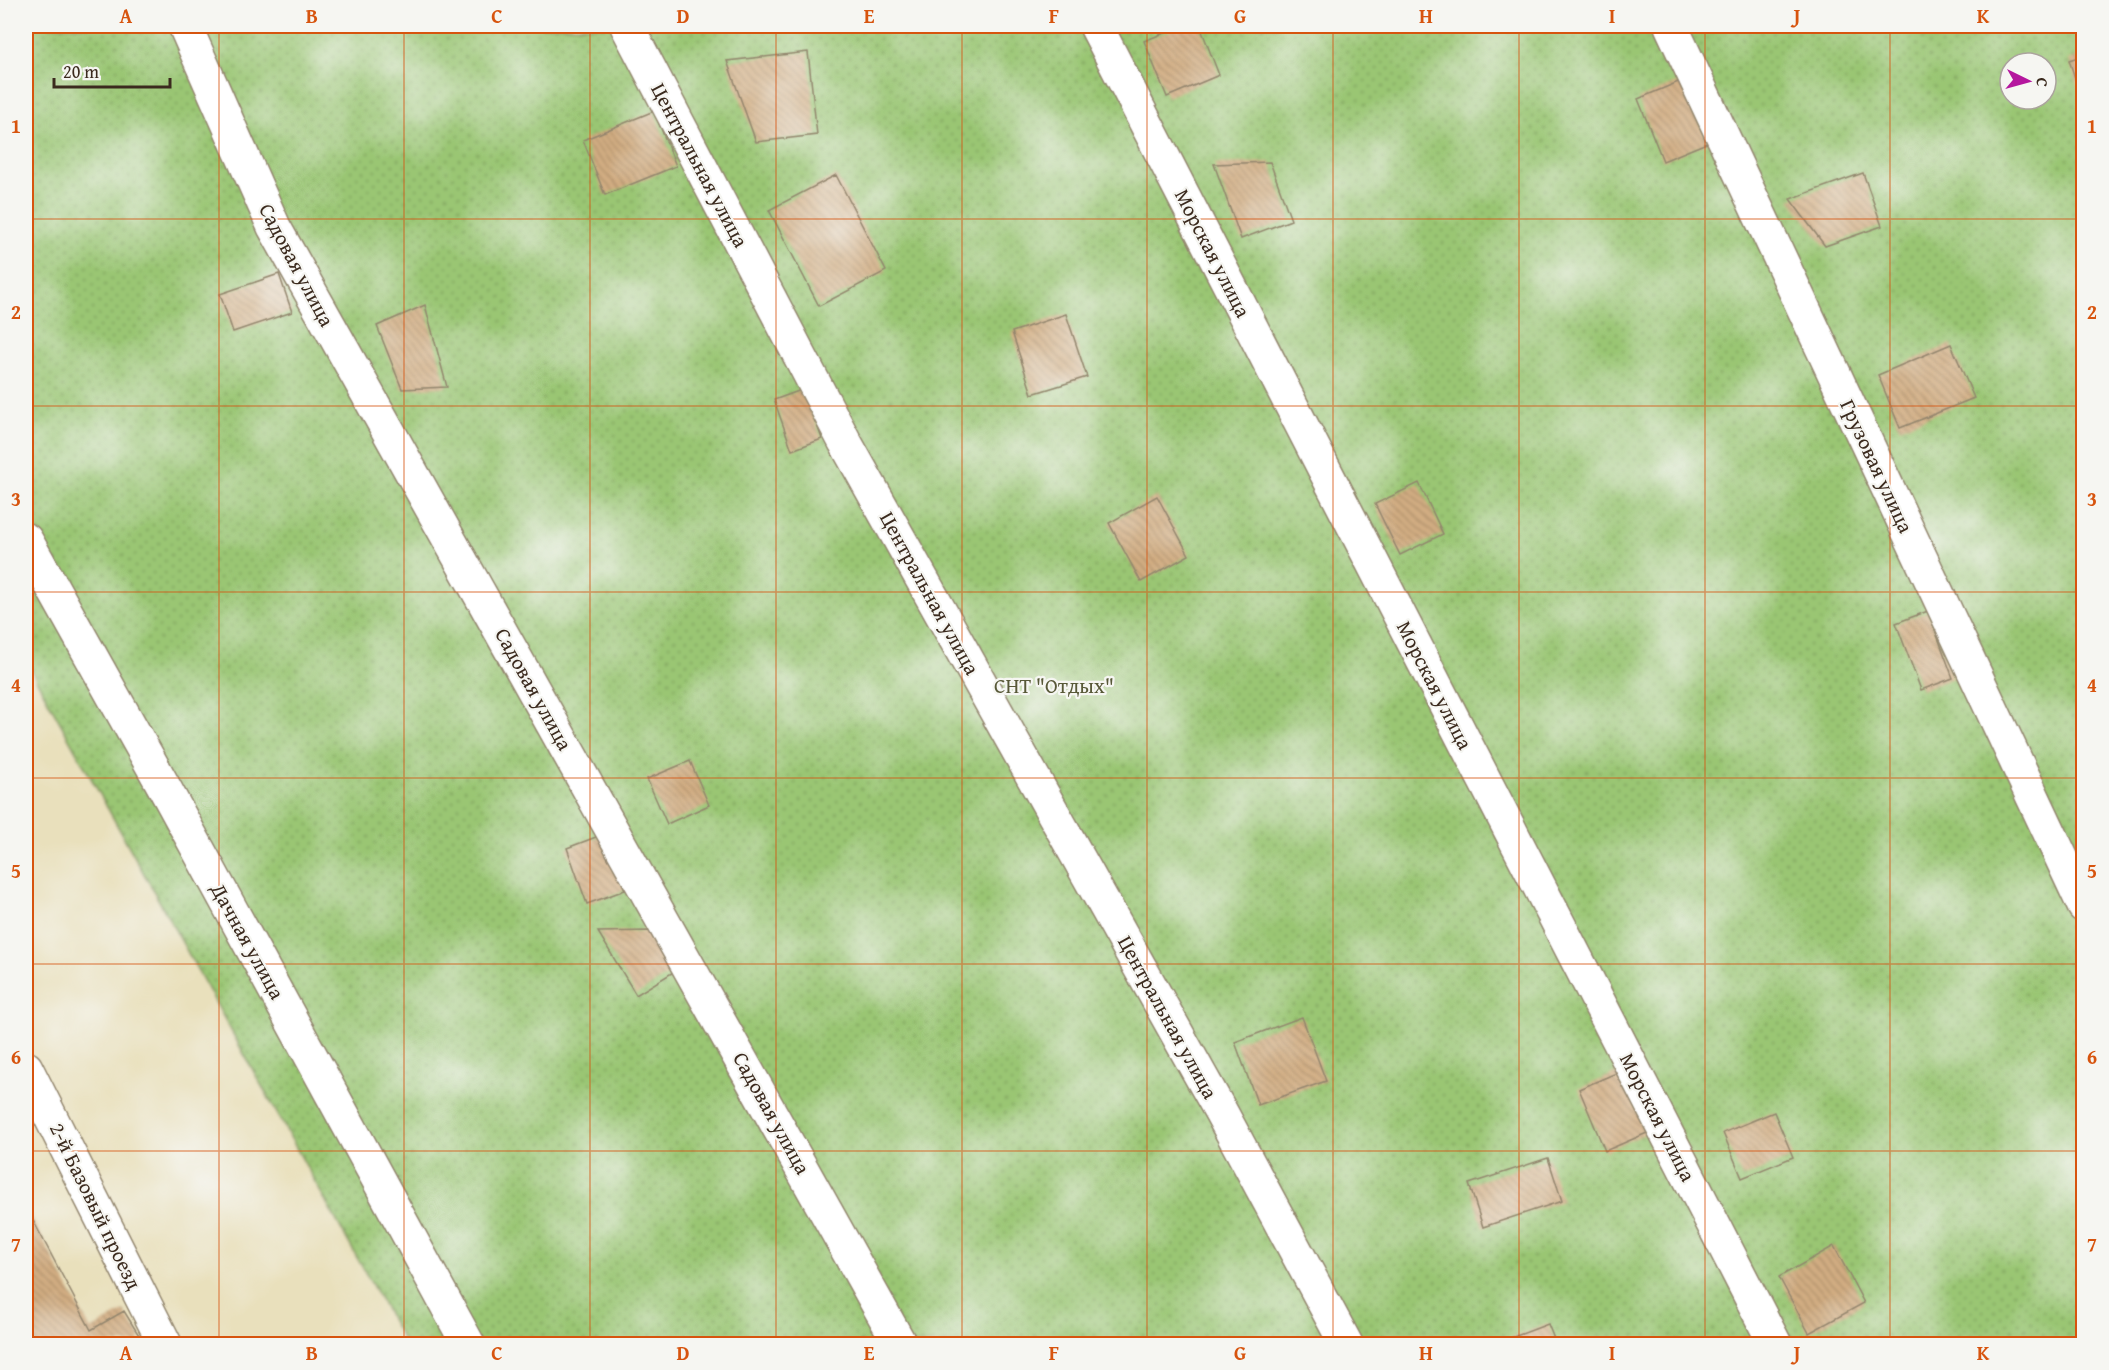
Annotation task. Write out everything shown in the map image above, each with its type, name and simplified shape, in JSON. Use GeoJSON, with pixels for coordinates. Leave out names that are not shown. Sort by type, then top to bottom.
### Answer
{"type":"FeatureCollection","features":[{"type":"Feature","properties":{"kind":"lane","name":"Садовая улица"},"geometry":{"type":"LineString","coordinates":[[184,26],[273,227],[900,1344]]}},
{"type":"Feature","properties":{"kind":"lane","name":"Центральная улица"},"geometry":{"type":"LineString","coordinates":[[627,26],[845,442],[1216,1102],[1346,1344]]}},
{"type":"Feature","properties":{"kind":"lane","name":"Морская улица"},"geometry":{"type":"LineString","coordinates":[[1096,26],[1775,1344]]}},
{"type":"Feature","properties":{"kind":"lane","name":"Грузовая улица"},"geometry":{"type":"LineString","coordinates":[[1671,26],[2084,906]]}},
{"type":"Feature","properties":{"kind":"lane","name":"Дачная улица"},"geometry":{"type":"LineString","coordinates":[[26,540],[468,1344]]}},
{"type":"Feature","properties":{"kind":"lane","name":"2-й Базовый проезд"},"geometry":{"type":"LineString","coordinates":[[26,1068],[165,1344]]}},
{"type":"Feature","properties":{"kind":"green space","name":"СНТ \"Отдых\""},"geometry":{"type":"Polygon","coordinates":[[[26,26],[2083,26],[2083,1344],[405,1344],[26,661],[26,26]]]}},
{"type":"Feature","properties":{"kind":"building"},"geometry":{"type":"Polygon","coordinates":[[[1182,26],[1200,26],[1219,75],[1167,97],[1144,41],[1182,26]]]}},
{"type":"Feature","properties":{"kind":"building"},"geometry":{"type":"Polygon","coordinates":[[[808,52],[817,135],[756,142],[727,61],[808,52]]]}},
{"type":"Feature","properties":{"kind":"building"},"geometry":{"type":"Polygon","coordinates":[[[2084,55],[2084,102],[2083,102],[2069,60],[2084,55]]]}},
{"type":"Feature","properties":{"kind":"building"},"geometry":{"type":"Polygon","coordinates":[[[1683,80],[1709,142],[1663,161],[1638,99],[1683,80]]]}},
{"type":"Feature","properties":{"kind":"building"},"geometry":{"type":"Polygon","coordinates":[[[654,111],[676,166],[605,195],[583,140],[654,111]]]}},
{"type":"Feature","properties":{"kind":"building"},"geometry":{"type":"Polygon","coordinates":[[[1270,162],[1291,220],[1241,239],[1214,164],[1270,162]]]}},
{"type":"Feature","properties":{"kind":"building"},"geometry":{"type":"Polygon","coordinates":[[[1863,173],[1882,226],[1825,246],[1790,199],[1863,173]]]}},
{"type":"Feature","properties":{"kind":"building"},"geometry":{"type":"Polygon","coordinates":[[[836,175],[886,271],[819,306],[769,210],[836,175]]]}},
{"type":"Feature","properties":{"kind":"building"},"geometry":{"type":"Polygon","coordinates":[[[279,274],[292,312],[233,332],[220,294],[279,274]]]}},
{"type":"Feature","properties":{"kind":"building"},"geometry":{"type":"Polygon","coordinates":[[[425,305],[447,387],[402,389],[377,326],[425,305]]]}},
{"type":"Feature","properties":{"kind":"building"},"geometry":{"type":"Polygon","coordinates":[[[1066,314],[1087,377],[1032,394],[1012,332],[1066,314]]]}},
{"type":"Feature","properties":{"kind":"building"},"geometry":{"type":"Polygon","coordinates":[[[1951,344],[1974,398],[1900,428],[1878,375],[1951,344]]]}},
{"type":"Feature","properties":{"kind":"building"},"geometry":{"type":"Polygon","coordinates":[[[804,389],[822,439],[792,450],[774,400],[804,389]]]}},
{"type":"Feature","properties":{"kind":"building"},"geometry":{"type":"Polygon","coordinates":[[[1419,483],[1443,534],[1400,555],[1375,504],[1419,483]]]}},
{"type":"Feature","properties":{"kind":"building"},"geometry":{"type":"Polygon","coordinates":[[[1157,496],[1189,555],[1141,582],[1109,523],[1157,496]]]}},
{"type":"Feature","properties":{"kind":"building"},"geometry":{"type":"Polygon","coordinates":[[[1928,611],[1953,678],[1921,690],[1896,623],[1928,611]]]}},
{"type":"Feature","properties":{"kind":"building"},"geometry":{"type":"Polygon","coordinates":[[[690,761],[709,805],[667,824],[647,779],[690,761]]]}},
{"type":"Feature","properties":{"kind":"building"},"geometry":{"type":"Polygon","coordinates":[[[604,834],[625,890],[587,904],[567,848],[604,834]]]}},
{"type":"Feature","properties":{"kind":"building"},"geometry":{"type":"Polygon","coordinates":[[[651,931],[675,971],[636,995],[598,932],[651,931]]]}},
{"type":"Feature","properties":{"kind":"building"},"geometry":{"type":"Polygon","coordinates":[[[1302,1017],[1326,1081],[1258,1105],[1235,1042],[1302,1017]]]}},
{"type":"Feature","properties":{"kind":"building"},"geometry":{"type":"Polygon","coordinates":[[[1621,1071],[1647,1133],[1605,1151],[1579,1089],[1621,1071]]]}},
{"type":"Feature","properties":{"kind":"building"},"geometry":{"type":"Polygon","coordinates":[[[1774,1112],[1793,1157],[1742,1178],[1723,1133],[1774,1112]]]}},
{"type":"Feature","properties":{"kind":"building"},"geometry":{"type":"Polygon","coordinates":[[[1548,1158],[1562,1201],[1483,1227],[1469,1184],[1548,1158]]]}},
{"type":"Feature","properties":{"kind":"building"},"geometry":{"type":"Polygon","coordinates":[[[26,1207],[91,1330],[124,1311],[140,1337],[140,1344],[26,1344],[26,1207]]]}},
{"type":"Feature","properties":{"kind":"building"},"geometry":{"type":"Polygon","coordinates":[[[1834,1246],[1864,1303],[1809,1333],[1779,1277],[1834,1246]]]}},
{"type":"Feature","properties":{"kind":"building"},"geometry":{"type":"Polygon","coordinates":[[[1548,1324],[1556,1344],[1495,1344],[1548,1324]]]}}]}
